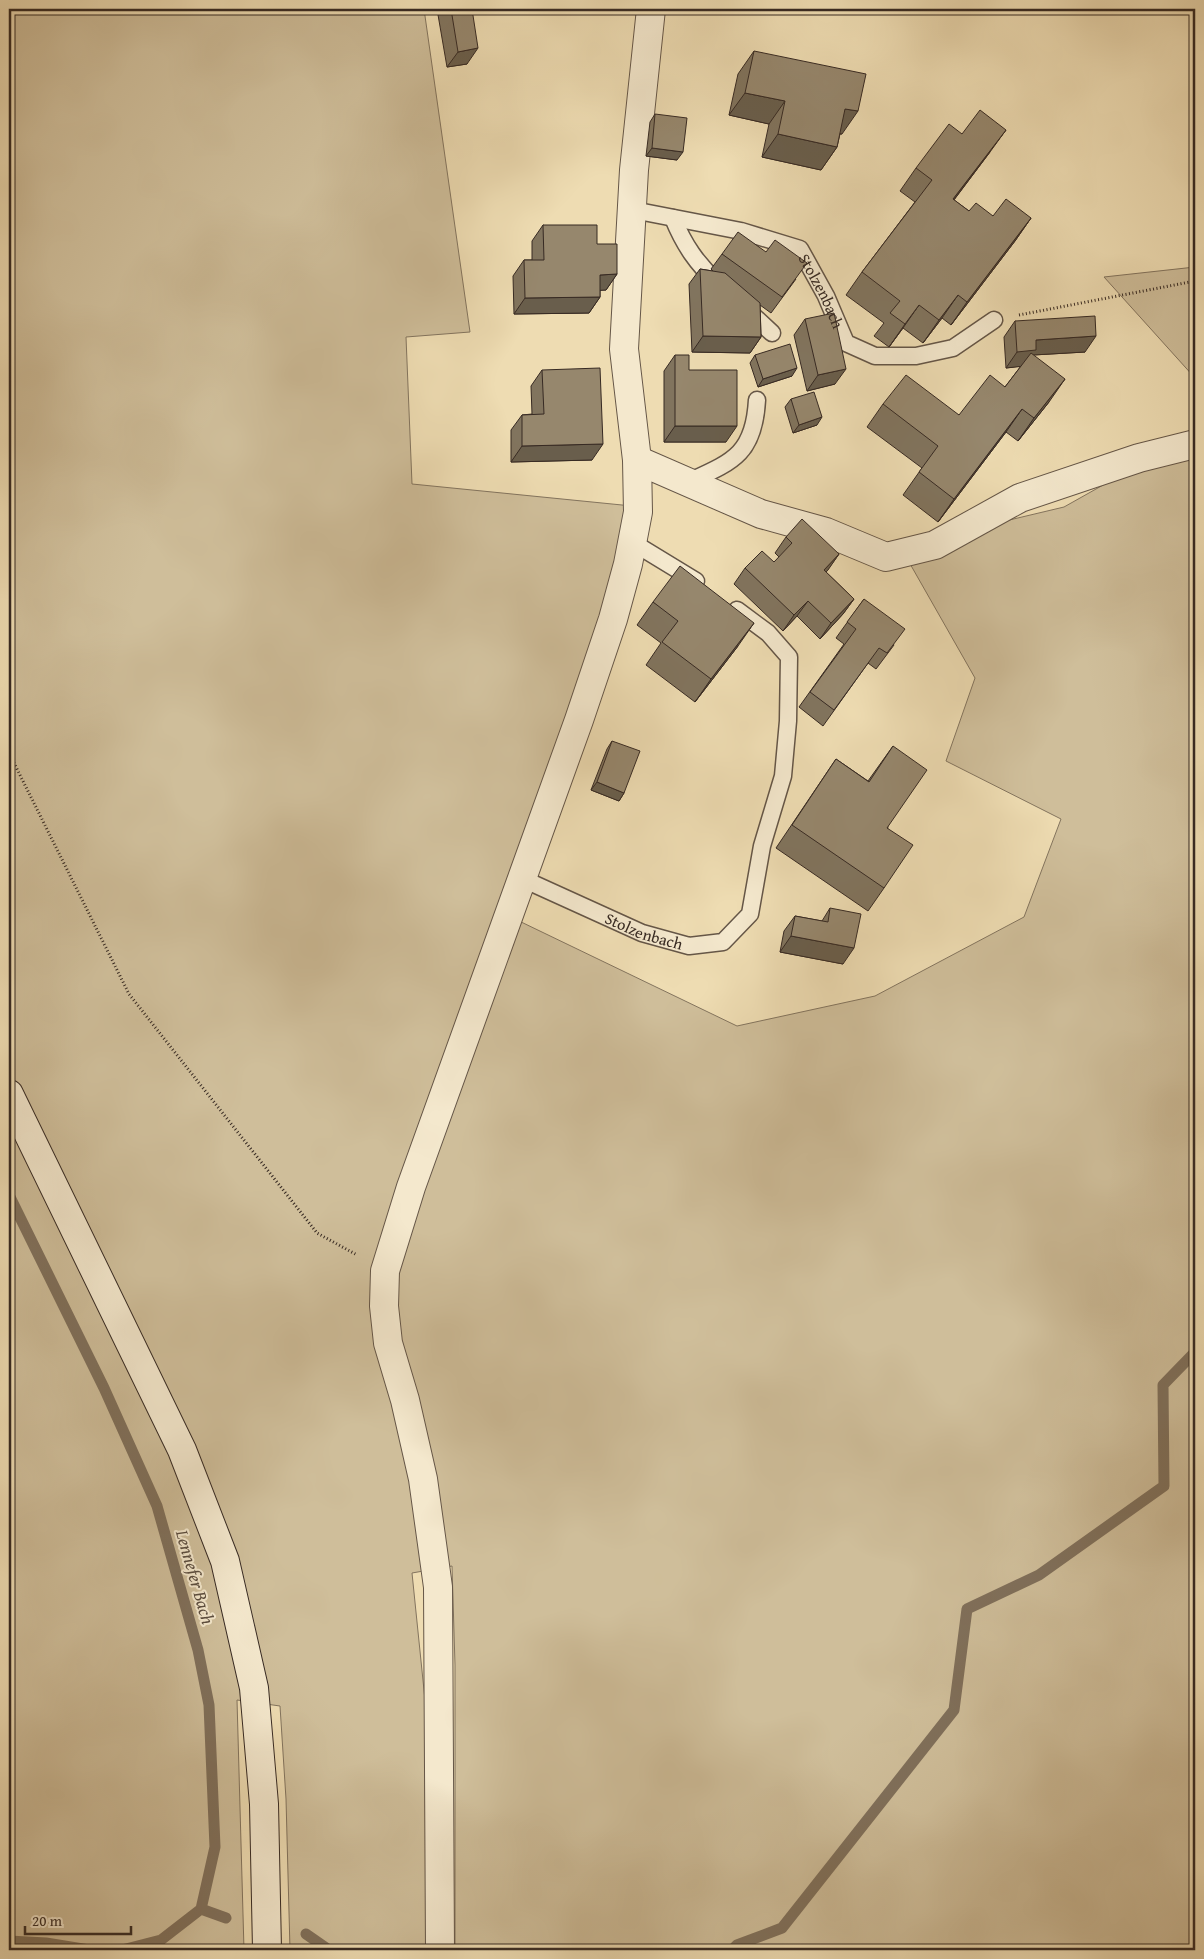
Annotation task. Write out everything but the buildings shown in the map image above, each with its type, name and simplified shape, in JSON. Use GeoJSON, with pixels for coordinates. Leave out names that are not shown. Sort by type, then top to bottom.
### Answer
{"type":"FeatureCollection","features":[{"type":"Feature","properties":{"kind":"street"},"geometry":{"type":"LineString","coordinates":[[440,1950],[438,1586],[423,1479],[405,1400],[388,1343],[384,1306],[385,1270],[411,1187],[523,879],[613,620],[632,542],[638,512],[637,460],[624,349],[634,170],[650,9]]}},
{"type":"Feature","properties":{"kind":"street"},"geometry":{"type":"LineString","coordinates":[[637,460],[686,483],[761,514],[826,532],[886,557],[935,544],[1020,498],[1139,458],[1195,444]]}},
{"type":"Feature","properties":{"kind":"street"},"geometry":{"type":"LineString","coordinates":[[9,1094],[182,1450],[225,1561],[254,1688],[264,1804],[267,1950]]}},
{"type":"Feature","properties":{"kind":"lane","name":"Stolzenbach"},"geometry":{"type":"LineString","coordinates":[[633,210],[741,231],[800,249],[826,296],[846,343],[875,356],[916,356],[953,348],[994,320]]}},
{"type":"Feature","properties":{"kind":"lane"},"geometry":{"type":"LineString","coordinates":[[673,218],[684,244],[698,265],[772,333]]}},
{"type":"Feature","properties":{"kind":"lane"},"geometry":{"type":"LineString","coordinates":[[686,483],[724,466],[741,452],[751,435],[757,400]]}},
{"type":"Feature","properties":{"kind":"lane"},"geometry":{"type":"LineString","coordinates":[[632,542],[708,589]]}},
{"type":"Feature","properties":{"kind":"lane","name":"Stolzenbach"},"geometry":{"type":"LineString","coordinates":[[523,879],[642,933],[689,946],[723,942],[750,914],[762,846],[783,776],[788,721],[789,658],[768,633],[724,600]]}},
{"type":"Feature","properties":{"kind":"path"},"geometry":{"type":"LineString","coordinates":[[994,320],[1195,280]]}},
{"type":"Feature","properties":{"kind":"path"},"geometry":{"type":"LineString","coordinates":[[9,753],[129,994],[317,1233],[385,1270]]}},
{"type":"Feature","properties":{"kind":"shaded area"},"geometry":{"type":"Polygon","coordinates":[[[9,9],[424,9],[470,332],[406,337],[412,484],[632,506],[517,920],[737,1026],[875,996],[1024,917],[1061,819],[946,761],[975,678],[905,555],[980,527],[1064,507],[1144,462],[1195,452],[1195,1950],[455,1950],[455,1665],[452,1566],[412,1573],[430,1749],[435,1950],[290,1950],[286,1799],[280,1706],[237,1700],[244,1950],[9,1950],[9,9]]]}},
{"type":"Feature","properties":{"kind":"shaded area"},"geometry":{"type":"Polygon","coordinates":[[[1195,267],[1195,378],[1104,277],[1195,267]]]}},
{"type":"Feature","properties":{"kind":"waterway","name":"Lennefer Bach"},"geometry":{"type":"LineString","coordinates":[[9,1195],[104,1388],[157,1506],[198,1650],[209,1705],[215,1847],[201,1909],[161,1940],[122,1950]]}},
{"type":"Feature","properties":{"kind":"waterway"},"geometry":{"type":"LineString","coordinates":[[732,1950],[737,1945],[782,1928],[954,1710],[967,1609],[1039,1575],[1164,1486],[1163,1385],[1195,1352]]}},
{"type":"Feature","properties":{"kind":"waterway"},"geometry":{"type":"LineString","coordinates":[[201,1909],[226,1918]]}},
{"type":"Feature","properties":{"kind":"waterway"},"geometry":{"type":"LineString","coordinates":[[306,1934],[329,1950]]}},
{"type":"Feature","properties":{"kind":"waterway","name":"Lennefer Bach"},"geometry":{"type":"LineString","coordinates":[[9,1941],[46,1943],[89,1950]]}}]}
